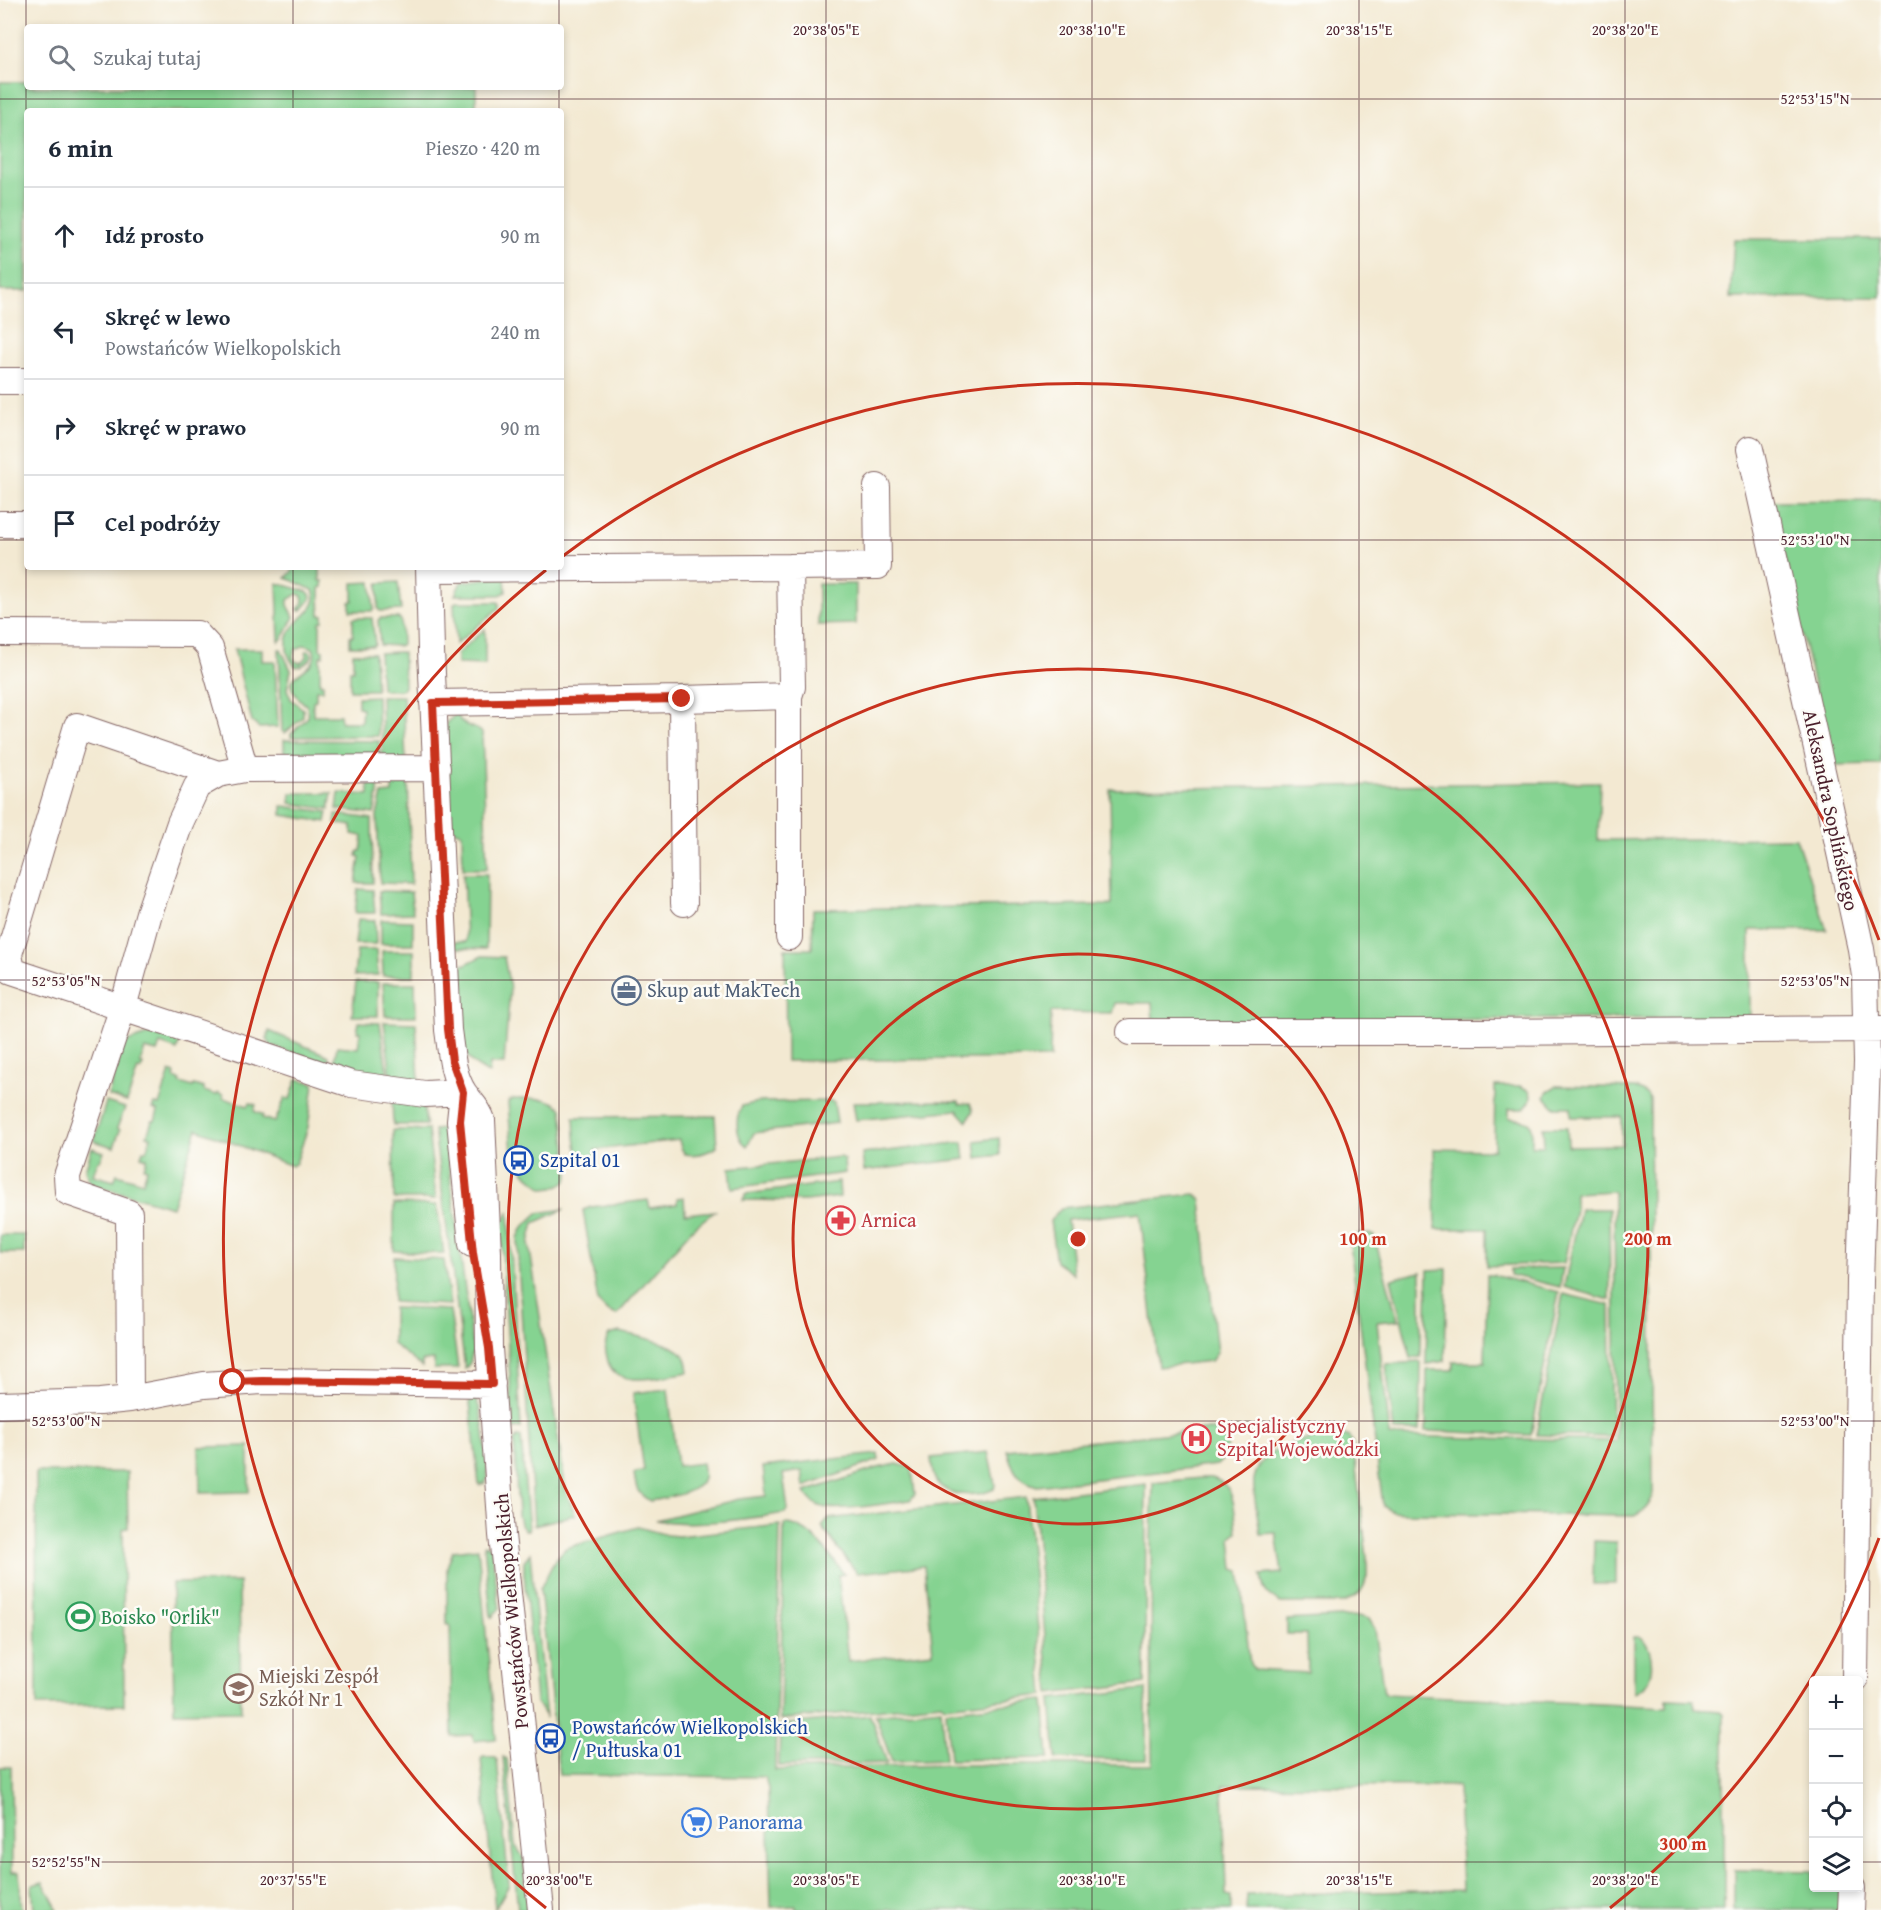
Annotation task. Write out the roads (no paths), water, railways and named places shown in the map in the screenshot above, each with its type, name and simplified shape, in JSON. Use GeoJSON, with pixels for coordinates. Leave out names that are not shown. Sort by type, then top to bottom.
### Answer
{"type":"FeatureCollection","features":[{"type":"Feature","properties":{"kind":"street"},"geometry":{"type":"LineString","coordinates":[[0,381],[24,381]]}},
{"type":"Feature","properties":{"kind":"street","name":"Aleksandra Soplińskiego"},"geometry":{"type":"LineString","coordinates":[[1750,449],[1861,949],[1874,1029],[1860,1281],[1855,1676]]}},
{"type":"Feature","properties":{"kind":"street"},"geometry":{"type":"LineString","coordinates":[[564,568],[878,566],[877,487]]}},
{"type":"Feature","properties":{"kind":"street"},"geometry":{"type":"LineString","coordinates":[[0,524],[24,524]]}},
{"type":"Feature","properties":{"kind":"street"},"geometry":{"type":"LineString","coordinates":[[789,937],[789,696],[792,687],[790,567]]}},
{"type":"Feature","properties":{"kind":"street","name":"Powstańców Wielkopolskich"},"geometry":{"type":"LineString","coordinates":[[429,570],[448,1029],[452,1061],[463,1092],[460,1121],[473,1253],[489,1348],[502,1535],[541,1910]]}},
{"type":"Feature","properties":{"kind":"street"},"geometry":{"type":"LineString","coordinates":[[0,633],[197,634],[210,648],[245,769]]}},
{"type":"Feature","properties":{"kind":"street"},"geometry":{"type":"LineString","coordinates":[[433,703],[789,696]]}},
{"type":"Feature","properties":{"kind":"street"},"geometry":{"type":"LineString","coordinates":[[682,699],[684,903]]}},
{"type":"Feature","properties":{"kind":"street"},"geometry":{"type":"LineString","coordinates":[[218,774],[77,726],[9,954],[12,971],[351,1084],[425,1094],[463,1092]]}},
{"type":"Feature","properties":{"kind":"street"},"geometry":{"type":"LineString","coordinates":[[130,1399],[129,1213],[68,1192],[67,1176],[123,1007],[149,913],[180,823],[197,786],[218,774],[245,769],[437,768]]}},
{"type":"Feature","properties":{"kind":"street"},"geometry":{"type":"LineString","coordinates":[[1130,1032],[1874,1029]]}},
{"type":"Feature","properties":{"kind":"street"},"geometry":{"type":"LineString","coordinates":[[0,1405],[100,1402],[130,1399],[204,1385],[262,1381],[492,1384]]}},
{"type":"Feature","properties":{"kind":"street"},"geometry":{"type":"LineString","coordinates":[[1851,1910],[1852,1892]]}},
{"type":"Feature","properties":{"kind":"place","name":"Skup aut MakTech"},"geometry":{"type":"Point","coordinates":[626,990]}},
{"type":"Feature","properties":{"kind":"place","name":"Szpital 01"},"geometry":{"type":"Point","coordinates":[519,1160]}},
{"type":"Feature","properties":{"kind":"place","name":"Arnica"},"geometry":{"type":"Point","coordinates":[840,1220]}},
{"type":"Feature","properties":{"kind":"place","name":"Specjalistyczny Szpital Wojewódzki"},"geometry":{"type":"Point","coordinates":[1196,1438]}},
{"type":"Feature","properties":{"kind":"place","name":"Boisko \"Orlik\""},"geometry":{"type":"Point","coordinates":[80,1617]}},
{"type":"Feature","properties":{"kind":"place","name":"Miejski Zespół Szkół Nr 1"},"geometry":{"type":"Point","coordinates":[238,1688]}},
{"type":"Feature","properties":{"kind":"place","name":"Powstańców Wielkopolskich / Pułtuska 01"},"geometry":{"type":"Point","coordinates":[551,1739]}},
{"type":"Feature","properties":{"kind":"place","name":"Panorama"},"geometry":{"type":"Point","coordinates":[697,1822]}}]}
